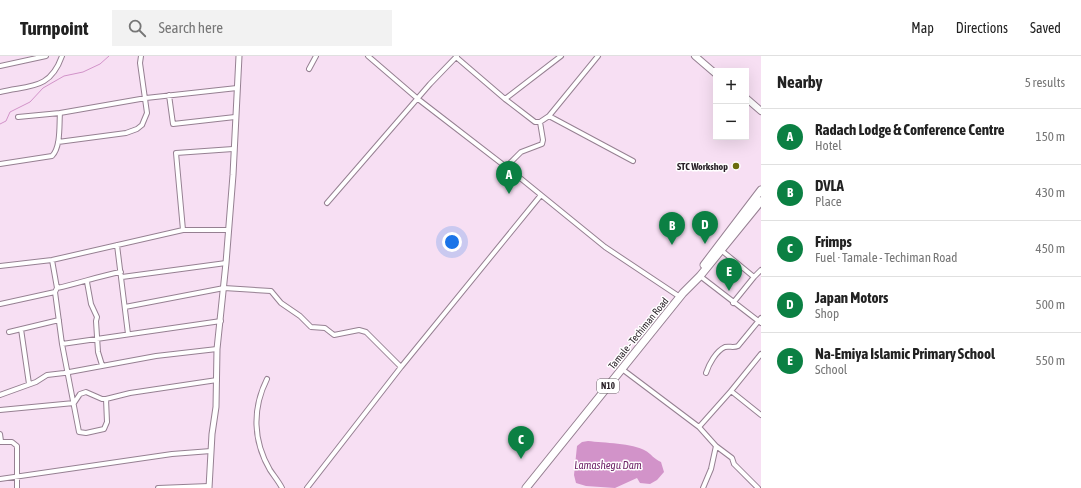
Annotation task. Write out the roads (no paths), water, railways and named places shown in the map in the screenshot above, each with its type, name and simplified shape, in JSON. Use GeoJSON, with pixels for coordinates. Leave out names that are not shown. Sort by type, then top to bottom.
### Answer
{"type":"FeatureCollection","features":[{"type":"Feature","properties":{"kind":"highway","name":"N10"},"geometry":{"type":"LineString","coordinates":[[690,285],[700,276],[721,250],[761,190]]}},
{"type":"Feature","properties":{"kind":"highway","name":"N10"},"geometry":{"type":"LineString","coordinates":[[690,285],[732,232],[761,202]]}},
{"type":"Feature","properties":{"kind":"highway","name":"Tamale - Techiman Road"},"geometry":{"type":"LineString","coordinates":[[526,488],[690,285]]}},
{"type":"Feature","properties":{"kind":"main road"},"geometry":{"type":"LineString","coordinates":[[695,56],[713,71]]}},
{"type":"Feature","properties":{"kind":"main road"},"geometry":{"type":"LineString","coordinates":[[749,101],[761,111]]}},
{"type":"Feature","properties":{"kind":"street"},"geometry":{"type":"LineString","coordinates":[[0,66],[46,56]]}},
{"type":"Feature","properties":{"kind":"street"},"geometry":{"type":"LineString","coordinates":[[0,92],[44,82],[55,72],[62,56]]}},
{"type":"Feature","properties":{"kind":"street"},"geometry":{"type":"LineString","coordinates":[[58,142],[126,133],[137,129],[146,118],[146,98],[140,63],[142,56]]}},
{"type":"Feature","properties":{"kind":"street"},"geometry":{"type":"LineString","coordinates":[[158,488],[209,487],[217,380],[217,349],[226,263],[239,56]]}},
{"type":"Feature","properties":{"kind":"street"},"geometry":{"type":"LineString","coordinates":[[308,69],[316,56]]}},
{"type":"Feature","properties":{"kind":"street"},"geometry":{"type":"LineString","coordinates":[[368,56],[418,99],[506,166],[605,247],[680,297]]}},
{"type":"Feature","properties":{"kind":"street"},"geometry":{"type":"LineString","coordinates":[[327,203],[457,56],[505,99],[535,122],[540,122],[549,116],[598,56]]}},
{"type":"Feature","properties":{"kind":"street"},"geometry":{"type":"LineString","coordinates":[[505,99],[561,56]]}},
{"type":"Feature","properties":{"kind":"street"},"geometry":{"type":"LineString","coordinates":[[18,117],[60,113],[146,98],[237,88]]}},
{"type":"Feature","properties":{"kind":"street"},"geometry":{"type":"LineString","coordinates":[[169,95],[173,124],[235,117]]}},
{"type":"Feature","properties":{"kind":"street"},"geometry":{"type":"LineString","coordinates":[[0,164],[51,157],[56,152],[60,113]]}},
{"type":"Feature","properties":{"kind":"street"},"geometry":{"type":"LineString","coordinates":[[549,116],[633,161]]}},
{"type":"Feature","properties":{"kind":"street"},"geometry":{"type":"LineString","coordinates":[[506,166],[522,152],[542,144],[543,140],[540,122]]}},
{"type":"Feature","properties":{"kind":"street"},"geometry":{"type":"LineString","coordinates":[[183,230],[176,153],[233,149]]}},
{"type":"Feature","properties":{"kind":"street"},"geometry":{"type":"LineString","coordinates":[[307,488],[401,367],[541,195]]}},
{"type":"Feature","properties":{"kind":"street"},"geometry":{"type":"LineString","coordinates":[[0,266],[52,260],[183,230],[228,230]]}},
{"type":"Feature","properties":{"kind":"street"},"geometry":{"type":"LineString","coordinates":[[117,245],[128,334]]}},
{"type":"Feature","properties":{"kind":"street"},"geometry":{"type":"LineString","coordinates":[[721,250],[754,277]]}},
{"type":"Feature","properties":{"kind":"street"},"geometry":{"type":"LineString","coordinates":[[52,260],[62,344],[79,432],[86,433],[101,430],[106,426],[106,399]]}},
{"type":"Feature","properties":{"kind":"street"},"geometry":{"type":"LineString","coordinates":[[122,277],[226,263]]}},
{"type":"Feature","properties":{"kind":"street"},"geometry":{"type":"LineString","coordinates":[[733,303],[761,270]]}},
{"type":"Feature","properties":{"kind":"street"},"geometry":{"type":"LineString","coordinates":[[0,304],[87,282],[94,277],[121,272]]}},
{"type":"Feature","properties":{"kind":"street"},"geometry":{"type":"LineString","coordinates":[[700,276],[733,303],[760,321],[738,346],[725,347],[719,352],[709,365],[706,373]]}},
{"type":"Feature","properties":{"kind":"street"},"geometry":{"type":"LineString","coordinates":[[87,282],[91,304],[97,316],[97,339],[102,365]]}},
{"type":"Feature","properties":{"kind":"street"},"geometry":{"type":"LineString","coordinates":[[125,307],[224,288],[271,291],[281,303],[300,316],[311,327],[325,328],[334,335],[362,330],[401,367]]}},
{"type":"Feature","properties":{"kind":"street"},"geometry":{"type":"LineString","coordinates":[[8,332],[59,320]]}},
{"type":"Feature","properties":{"kind":"street"},"geometry":{"type":"LineString","coordinates":[[62,344],[221,321]]}},
{"type":"Feature","properties":{"kind":"street"},"geometry":{"type":"LineString","coordinates":[[21,329],[29,384]]}},
{"type":"Feature","properties":{"kind":"street"},"geometry":{"type":"LineString","coordinates":[[0,395],[29,384],[47,375],[156,356],[217,349]]}},
{"type":"Feature","properties":{"kind":"street"},"geometry":{"type":"LineString","coordinates":[[699,427],[761,354]]}},
{"type":"Feature","properties":{"kind":"street"},"geometry":{"type":"LineString","coordinates":[[622,369],[699,427],[716,446],[732,458],[734,464],[758,488]]}},
{"type":"Feature","properties":{"kind":"street"},"geometry":{"type":"LineString","coordinates":[[266,379],[257,401],[256,425],[258,443],[270,470],[282,488]]}},
{"type":"Feature","properties":{"kind":"street"},"geometry":{"type":"LineString","coordinates":[[74,403],[80,394],[86,392],[102,399],[106,399],[130,393],[217,380]]}},
{"type":"Feature","properties":{"kind":"street"},"geometry":{"type":"LineString","coordinates":[[731,391],[761,415]]}},
{"type":"Feature","properties":{"kind":"street"},"geometry":{"type":"LineString","coordinates":[[0,410],[74,403]]}},
{"type":"Feature","properties":{"kind":"street"},"geometry":{"type":"LineString","coordinates":[[0,434],[1,442],[15,443],[17,446],[17,488]]}},
{"type":"Feature","properties":{"kind":"street"},"geometry":{"type":"LineString","coordinates":[[703,488],[711,470],[716,446]]}},
{"type":"Feature","properties":{"kind":"street"},"geometry":{"type":"LineString","coordinates":[[0,479],[172,454],[211,451]]}},
{"type":"Feature","properties":{"kind":"water","name":"Lamashegu Dam"},"geometry":{"type":"Polygon","coordinates":[[[588,441],[640,448],[661,462],[664,472],[657,480],[650,484],[640,483],[637,478],[615,488],[586,486],[576,483],[574,475],[577,446],[582,442],[588,441]]]}},
{"type":"Feature","properties":{"kind":"waterway"},"geometry":{"type":"LineString","coordinates":[[0,124],[6,121],[10,112],[30,102],[43,88],[64,76],[83,72],[100,64],[109,56]]}},
{"type":"Feature","properties":{"kind":"place","name":"STC Workshop"},"geometry":{"type":"Point","coordinates":[736,166]}},
{"type":"Feature","properties":{"kind":"place","name":"Radach Lodge & Conference Centre"},"geometry":{"type":"Point","coordinates":[509,194]}},
{"type":"Feature","properties":{"kind":"place","name":"Japan Motors"},"geometry":{"type":"Point","coordinates":[705,244]}},
{"type":"Feature","properties":{"kind":"place","name":"DVLA"},"geometry":{"type":"Point","coordinates":[672,245]}},
{"type":"Feature","properties":{"kind":"place","name":"Na-Emiya Islamic Primary School"},"geometry":{"type":"Point","coordinates":[729,291]}},
{"type":"Feature","properties":{"kind":"place","name":"Frimps"},"geometry":{"type":"Point","coordinates":[521,459]}}]}
